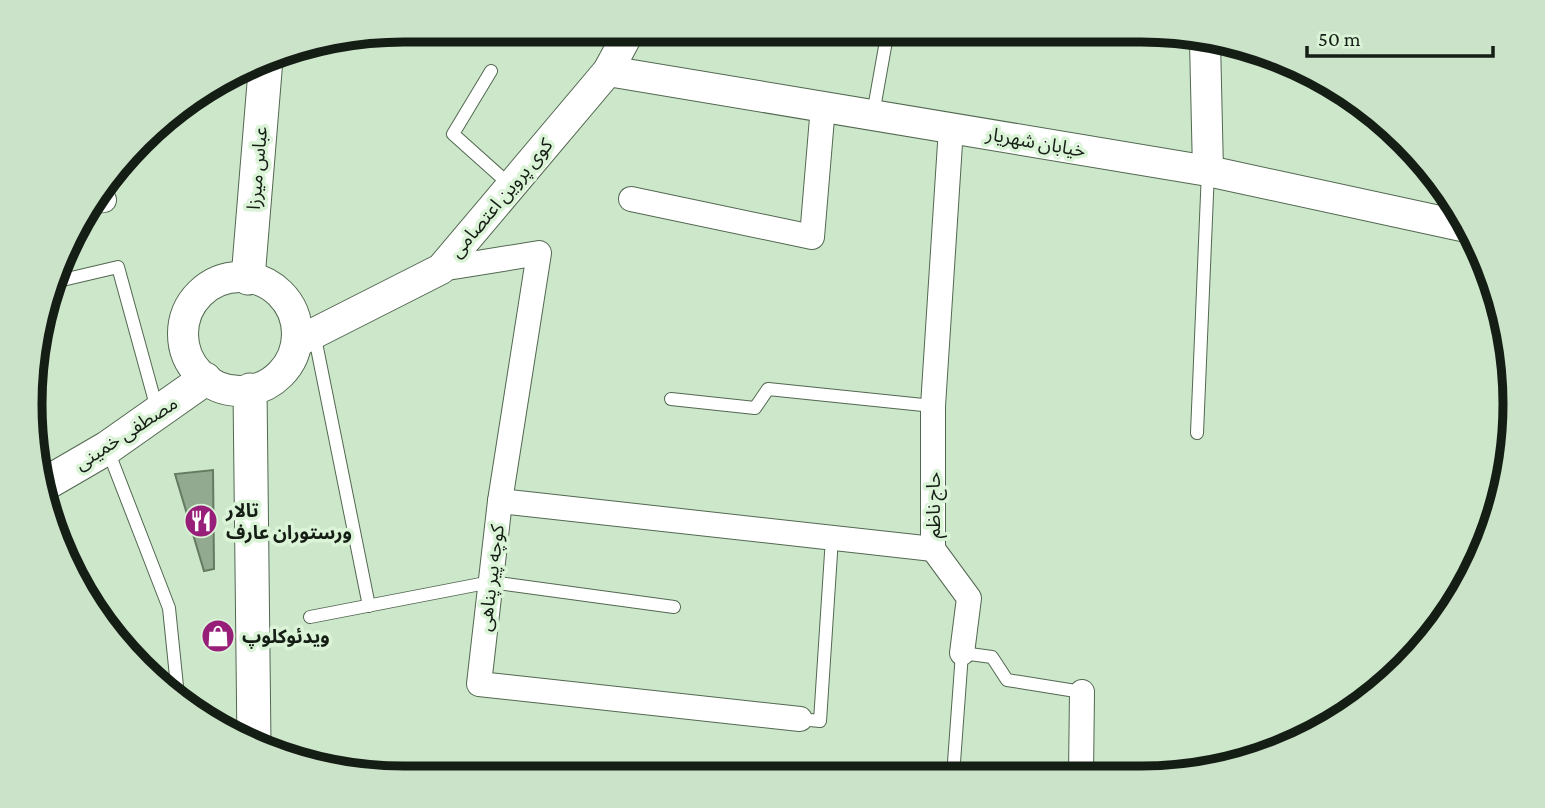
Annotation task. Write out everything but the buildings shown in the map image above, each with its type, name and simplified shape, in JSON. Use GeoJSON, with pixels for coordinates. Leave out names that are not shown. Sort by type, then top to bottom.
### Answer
{"type":"FeatureCollection","features":[{"type":"Feature","properties":{"kind":"main road","name":"عباس میرزا"},"geometry":{"type":"LineString","coordinates":[[248,278],[265,70]]}},
{"type":"Feature","properties":{"kind":"main road","name":"مصطفی خمینی"},"geometry":{"type":"LineString","coordinates":[[50,481],[107,448],[205,379]]}},
{"type":"Feature","properties":{"kind":"main road"},"geometry":{"type":"LineString","coordinates":[[250,390],[254,733]]}},
{"type":"Feature","properties":{"kind":"street","name":"کوی پروین اعتصامی"},"geometry":{"type":"LineString","coordinates":[[306,337],[440,269],[608,71],[624,42]]}},
{"type":"Feature","properties":{"kind":"street"},"geometry":{"type":"LineString","coordinates":[[1205,48],[1208,171]]}},
{"type":"Feature","properties":{"kind":"street","name":"خیابان شهریار"},"geometry":{"type":"LineString","coordinates":[[608,71],[1208,171],[1456,225]]}},
{"type":"Feature","properties":{"kind":"street"},"geometry":{"type":"LineString","coordinates":[[631,199],[812,237],[823,106]]}},
{"type":"Feature","properties":{"kind":"street","name":"حاج ناظم"},"geometry":{"type":"LineString","coordinates":[[951,128],[933,406],[933,549],[970,598],[962,653]]}},
{"type":"Feature","properties":{"kind":"street","name":"کوچه پیر پناهی"},"geometry":{"type":"LineString","coordinates":[[440,269],[539,253],[500,501],[479,684],[800,719]]}},
{"type":"Feature","properties":{"kind":"street"},"geometry":{"type":"LineString","coordinates":[[229,278],[248,278],[279,292],[306,337],[282,372],[268,384],[238,391],[226,389],[205,379],[192,366],[184,348],[183,330],[187,312],[197,296],[212,285],[229,278]]}},
{"type":"Feature","properties":{"kind":"street"},"geometry":{"type":"LineString","coordinates":[[500,501],[933,549]]}},
{"type":"Feature","properties":{"kind":"street"},"geometry":{"type":"LineString","coordinates":[[1081,766],[1082,692]]}},
{"type":"Feature","properties":{"kind":"lane"},"geometry":{"type":"LineString","coordinates":[[873,115],[886,42]]}},
{"type":"Feature","properties":{"kind":"lane"},"geometry":{"type":"LineString","coordinates":[[491,71],[453,134],[511,186]]}},
{"type":"Feature","properties":{"kind":"lane"},"geometry":{"type":"LineString","coordinates":[[1197,433],[1208,171]]}},
{"type":"Feature","properties":{"kind":"lane"},"geometry":{"type":"LineString","coordinates":[[64,280],[118,267],[158,413]]}},
{"type":"Feature","properties":{"kind":"lane"},"geometry":{"type":"LineString","coordinates":[[306,337],[369,606]]}},
{"type":"Feature","properties":{"kind":"lane"},"geometry":{"type":"LineString","coordinates":[[671,399],[755,408],[768,389],[933,406]]}},
{"type":"Feature","properties":{"kind":"lane"},"geometry":{"type":"LineString","coordinates":[[107,448],[169,608],[177,685]]}},
{"type":"Feature","properties":{"kind":"lane"},"geometry":{"type":"LineString","coordinates":[[800,719],[820,721],[832,538]]}},
{"type":"Feature","properties":{"kind":"lane"},"geometry":{"type":"LineString","coordinates":[[310,617],[491,582],[674,607]]}},
{"type":"Feature","properties":{"kind":"lane"},"geometry":{"type":"LineString","coordinates":[[954,766],[962,653],[992,657],[1007,680],[1082,692]]}},
{"type":"Feature","properties":{"kind":"place","name":"تالار ورستوران عارف"},"geometry":{"type":"Point","coordinates":[201,521]}},
{"type":"Feature","properties":{"kind":"place","name":"ویدئوکلوپ"},"geometry":{"type":"Point","coordinates":[218,636]}}]}
